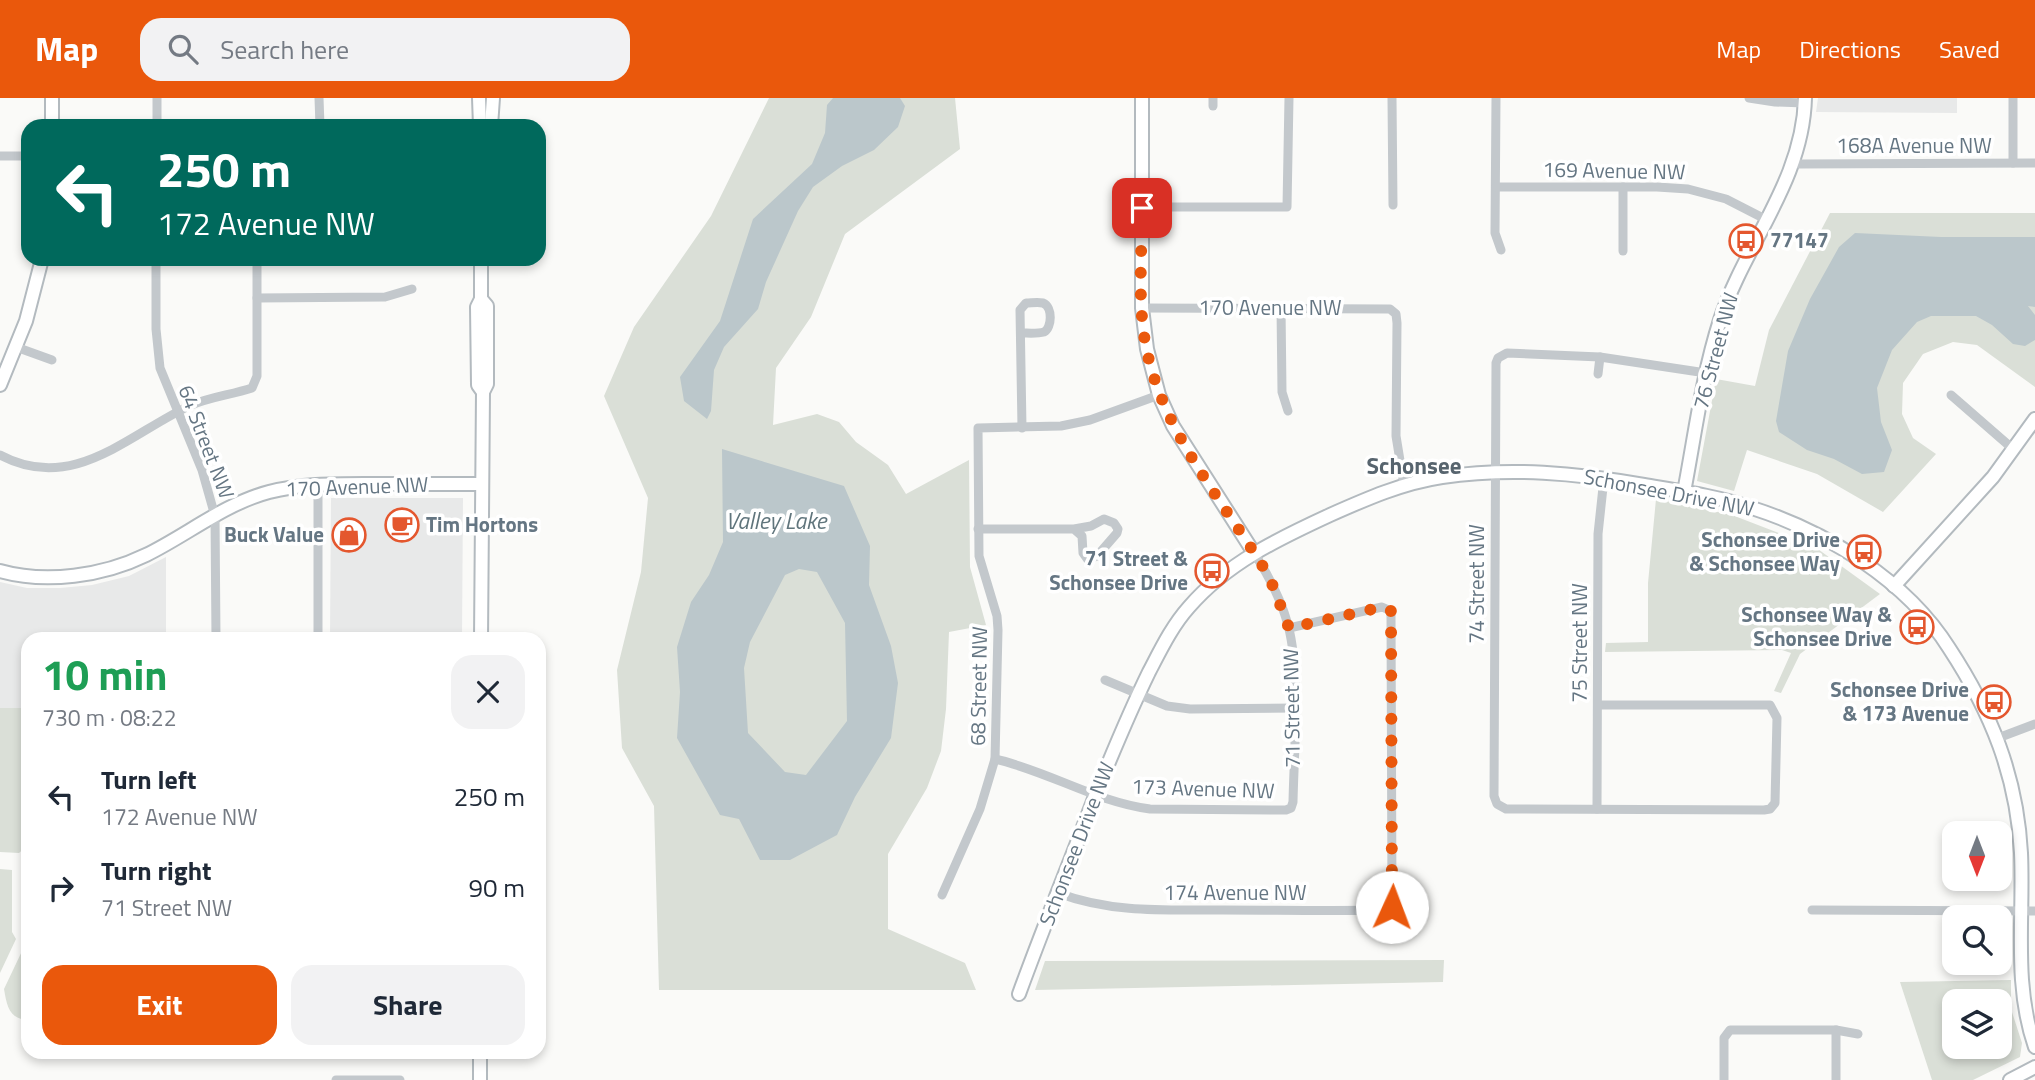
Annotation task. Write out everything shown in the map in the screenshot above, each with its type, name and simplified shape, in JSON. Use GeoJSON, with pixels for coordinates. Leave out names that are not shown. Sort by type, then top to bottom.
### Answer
{"type":"FeatureCollection","features":[{"type":"Feature","properties":{"kind":"street"},"geometry":{"type":"LineString","coordinates":[[52,98],[52,119]]}},
{"type":"Feature","properties":{"kind":"street"},"geometry":{"type":"LineString","coordinates":[[157,98],[157,119]]}},
{"type":"Feature","properties":{"kind":"street"},"geometry":{"type":"LineString","coordinates":[[319,98],[320,119]]}},
{"type":"Feature","properties":{"kind":"street"},"geometry":{"type":"LineString","coordinates":[[479,98],[480,119]]}},
{"type":"Feature","properties":{"kind":"street"},"geometry":{"type":"LineString","coordinates":[[492,119],[493,98]]}},
{"type":"Feature","properties":{"kind":"street","name":"71 Street NW"},"geometry":{"type":"LineString","coordinates":[[1142,98],[1142,307],[1147,349],[1160,395],[1181,440],[1273,586],[1289,628],[1295,708],[1291,807]]}},
{"type":"Feature","properties":{"kind":"street"},"geometry":{"type":"LineString","coordinates":[[1142,208],[1287,207],[1289,98]]}},
{"type":"Feature","properties":{"kind":"street"},"geometry":{"type":"LineString","coordinates":[[1391,98],[1393,205]]}},
{"type":"Feature","properties":{"kind":"street"},"geometry":{"type":"LineString","coordinates":[[1496,98],[1495,233],[1501,250]]}},
{"type":"Feature","properties":{"kind":"street"},"geometry":{"type":"LineString","coordinates":[[1749,98],[1775,102],[1805,101]]}},
{"type":"Feature","properties":{"kind":"street"},"geometry":{"type":"LineString","coordinates":[[2013,98],[2013,163]]}},
{"type":"Feature","properties":{"kind":"street","name":"76 Street NW"},"geometry":{"type":"LineString","coordinates":[[1684,492],[1706,373],[1720,320],[1733,287],[1795,160],[1805,101]]}},
{"type":"Feature","properties":{"kind":"street"},"geometry":{"type":"LineString","coordinates":[[0,156],[21,156]]}},
{"type":"Feature","properties":{"kind":"street","name":"168A Avenue NW"},"geometry":{"type":"LineString","coordinates":[[1795,160],[1799,164],[2035,163]]}},
{"type":"Feature","properties":{"kind":"street","name":"169 Avenue NW"},"geometry":{"type":"LineString","coordinates":[[1496,187],[1665,187],[1706,192],[1726,199],[1766,220]]}},
{"type":"Feature","properties":{"kind":"street"},"geometry":{"type":"LineString","coordinates":[[1623,187],[1623,251]]}},
{"type":"Feature","properties":{"kind":"street"},"geometry":{"type":"LineString","coordinates":[[0,385],[16,347],[40,266]]}},
{"type":"Feature","properties":{"kind":"street","name":"64 Street NW"},"geometry":{"type":"LineString","coordinates":[[156,266],[158,356],[163,379],[202,470],[215,516],[216,632]]}},
{"type":"Feature","properties":{"kind":"street"},"geometry":{"type":"LineString","coordinates":[[0,455],[31,466],[65,467],[82,463],[108,452],[178,412],[208,399],[248,390],[255,385],[257,266]]}},
{"type":"Feature","properties":{"kind":"street"},"geometry":{"type":"LineString","coordinates":[[481,266],[481,299],[477,307],[478,385],[483,392],[481,632]]}},
{"type":"Feature","properties":{"kind":"street"},"geometry":{"type":"LineString","coordinates":[[257,298],[385,297],[412,289]]}},
{"type":"Feature","properties":{"kind":"street","name":"170 Avenue NW"},"geometry":{"type":"LineString","coordinates":[[1142,307],[1390,309],[1396,314],[1396,436],[1404,485]]}},
{"type":"Feature","properties":{"kind":"street"},"geometry":{"type":"LineString","coordinates":[[1281,307],[1282,392],[1288,411]]}},
{"type":"Feature","properties":{"kind":"street"},"geometry":{"type":"LineString","coordinates":[[1021,333],[1022,428],[1061,426],[1090,420],[1160,395]]}},
{"type":"Feature","properties":{"kind":"street"},"geometry":{"type":"LineString","coordinates":[[16,347],[52,360]]}},
{"type":"Feature","properties":{"kind":"street","name":"74 Street NW"},"geometry":{"type":"LineString","coordinates":[[1597,809],[1502,808],[1494,796],[1494,472],[1497,358],[1511,353],[1600,357]]}},
{"type":"Feature","properties":{"kind":"street"},"geometry":{"type":"LineString","coordinates":[[1598,374],[1600,357],[1706,373]]}},
{"type":"Feature","properties":{"kind":"street"},"geometry":{"type":"LineString","coordinates":[[1951,394],[2013,449]]}},
{"type":"Feature","properties":{"kind":"street"},"geometry":{"type":"LineString","coordinates":[[1894,586],[1966,508],[2035,419]]}},
{"type":"Feature","properties":{"kind":"street","name":"68 Street NW"},"geometry":{"type":"LineString","coordinates":[[942,895],[980,809],[995,759],[998,716],[997,616],[982,571],[978,529],[978,428],[1022,428]]}},
{"type":"Feature","properties":{"kind":"street","name":"Schonsee Drive NW"},"geometry":{"type":"LineString","coordinates":[[1019,994],[1096,794],[1138,696],[1181,615],[1208,588],[1254,553],[1342,509],[1404,485],[1441,477],[1536,471],[1604,478],[1732,502],[1796,525],[1844,551],[1894,586],[1913,604],[1949,646],[1998,738],[2018,819],[2021,857],[2022,1000],[2035,1047]]}},
{"type":"Feature","properties":{"kind":"street","name":"75 Street NW"},"geometry":{"type":"LineString","coordinates":[[1597,809],[1598,534],[1604,478]]}},
{"type":"Feature","properties":{"kind":"street"},"geometry":{"type":"LineString","coordinates":[[318,484],[318,632]]}},
{"type":"Feature","properties":{"kind":"street","name":"170 Avenue NW"},"geometry":{"type":"LineString","coordinates":[[0,571],[26,576],[64,576],[114,567],[144,556],[215,516],[267,493],[318,484],[481,484]]}},
{"type":"Feature","properties":{"kind":"street"},"geometry":{"type":"LineString","coordinates":[[978,529],[1074,529],[1091,526],[1104,519],[1114,523],[1118,529],[1097,556],[1088,560],[1083,553],[1082,536],[1074,529]]}},
{"type":"Feature","properties":{"kind":"street","name":"174 Avenue NW"},"geometry":{"type":"LineString","coordinates":[[1058,893],[1090,904],[1130,909],[1388,910],[1392,907],[1391,611],[1382,607],[1289,628]]}},
{"type":"Feature","properties":{"kind":"street"},"geometry":{"type":"LineString","coordinates":[[1105,680],[1167,706],[1190,709],[1295,708]]}},
{"type":"Feature","properties":{"kind":"street"},"geometry":{"type":"LineString","coordinates":[[1597,809],[1770,809],[1775,803],[1777,718],[1774,709],[1766,704],[1598,705]]}},
{"type":"Feature","properties":{"kind":"street"},"geometry":{"type":"LineString","coordinates":[[1998,738],[2035,724]]}},
{"type":"Feature","properties":{"kind":"street","name":"173 Avenue NW"},"geometry":{"type":"LineString","coordinates":[[995,759],[1033,769],[1128,806],[1150,809],[1286,810],[1291,807]]}},
{"type":"Feature","properties":{"kind":"street"},"geometry":{"type":"LineString","coordinates":[[1812,910],[2035,911]]}},
{"type":"Feature","properties":{"kind":"street"},"geometry":{"type":"LineString","coordinates":[[1724,1080],[1723,1044],[1726,1034],[1735,1029],[1836,1030],[1858,1034]]}},
{"type":"Feature","properties":{"kind":"street"},"geometry":{"type":"LineString","coordinates":[[1836,1030],[1836,1080]]}},
{"type":"Feature","properties":{"kind":"street"},"geometry":{"type":"LineString","coordinates":[[480,1059],[480,1080]]}},
{"type":"Feature","properties":{"kind":"street"},"geometry":{"type":"LineString","coordinates":[[2010,1080],[2035,1067]]}},
{"type":"Feature","properties":{"kind":"street"},"geometry":{"type":"LineString","coordinates":[[335,1080],[400,1080]]}},
{"type":"Feature","properties":{"kind":"shaded area"},"geometry":{"type":"Polygon","coordinates":[[[769,98],[955,98],[960,149],[845,234],[811,317],[776,368],[773,425],[817,414],[839,422],[856,442],[888,465],[906,494],[969,460],[970,567],[986,625],[949,632],[946,709],[941,751],[927,788],[888,854],[888,929],[965,963],[976,990],[659,990],[654,806],[622,748],[617,670],[641,572],[648,498],[604,396],[634,327],[711,216],[769,98]]]}},
{"type":"Feature","properties":{"kind":"shaded area"},"geometry":{"type":"Polygon","coordinates":[[[1818,98],[1957,98],[1957,113],[1816,112],[1818,98]]]}},
{"type":"Feature","properties":{"kind":"shaded area"},"geometry":{"type":"Polygon","coordinates":[[[1830,213],[2035,213],[2035,387],[1977,345],[1953,342],[1923,354],[1903,383],[1902,414],[1913,438],[1936,454],[1883,512],[1817,474],[1747,450],[1734,491],[1697,481],[1716,379],[1755,386],[1769,330],[1830,213]]]}},
{"type":"Feature","properties":{"kind":"shaded area"},"geometry":{"type":"Polygon","coordinates":[[[331,498],[463,498],[462,632],[330,632],[331,498]]]}},
{"type":"Feature","properties":{"kind":"shaded area"},"geometry":{"type":"Polygon","coordinates":[[[1656,499],[1732,515],[1815,547],[1880,594],[1800,654],[1781,693],[1774,691],[1791,653],[1782,650],[1605,652],[1606,643],[1648,642],[1648,583],[1656,499]]]}},
{"type":"Feature","properties":{"kind":"shaded area"},"geometry":{"type":"Polygon","coordinates":[[[166,557],[166,632],[21,632],[21,760],[0,759],[0,582],[27,588],[60,588],[92,585],[129,576],[166,557]]]}},
{"type":"Feature","properties":{"kind":"shaded area"},"geometry":{"type":"Polygon","coordinates":[[[0,708],[21,708],[21,851],[0,852],[0,708]]]}},
{"type":"Feature","properties":{"kind":"shaded area"},"geometry":{"type":"Polygon","coordinates":[[[0,869],[12,870],[12,932],[16,939],[0,973],[0,869]]]}},
{"type":"Feature","properties":{"kind":"shaded area"},"geometry":{"type":"Polygon","coordinates":[[[21,953],[21,1019],[13,1014],[8,1006],[4,989],[21,953]]]}},
{"type":"Feature","properties":{"kind":"shaded area"},"geometry":{"type":"Polygon","coordinates":[[[1444,960],[1443,982],[1035,990],[1045,961],[1444,960]]]}},
{"type":"Feature","properties":{"kind":"shaded area"},"geometry":{"type":"Polygon","coordinates":[[[2011,980],[2011,989],[1942,989],[1942,1059],[2012,1059],[2012,1012],[2022,1043],[2020,1057],[1973,1080],[1932,1080],[1900,982],[2011,980]]]}},
{"type":"Feature","properties":{"kind":"water"},"geometry":{"type":"Polygon","coordinates":[[[833,98],[900,98],[905,106],[898,127],[874,150],[842,166],[813,187],[798,211],[766,282],[758,309],[724,347],[714,370],[711,411],[707,419],[684,401],[680,377],[720,321],[753,219],[812,164],[825,133],[827,105],[833,98]]]}},
{"type":"Feature","properties":{"kind":"water"},"geometry":{"type":"Polygon","coordinates":[[[1855,233],[2035,237],[2035,307],[2028,306],[2035,315],[2035,340],[2025,346],[2013,344],[1992,325],[1976,316],[1931,316],[1917,322],[1892,350],[1877,388],[1881,422],[1892,450],[1884,472],[1862,474],[1834,459],[1807,450],[1779,432],[1776,421],[1788,351],[1810,299],[1839,247],[1855,233]]]}},
{"type":"Feature","properties":{"kind":"water","name":"Valley Lake"},"geometry":{"type":"Polygon","coordinates":[[[722,449],[844,486],[870,546],[869,585],[891,646],[898,683],[891,738],[855,797],[837,835],[790,860],[760,860],[739,819],[720,815],[677,738],[680,692],[677,647],[691,602],[709,575],[723,542],[722,449]],[[799,569],[785,575],[750,642],[744,668],[748,733],[785,772],[806,775],[847,721],[845,623],[817,572],[799,569]]]}},
{"type":"Feature","properties":{"kind":"place","name":"77147"},"geometry":{"type":"Point","coordinates":[1746,241]}},
{"type":"Feature","properties":{"kind":"place","name":"Tim Hortons"},"geometry":{"type":"Point","coordinates":[402,525]}},
{"type":"Feature","properties":{"kind":"place","name":"Buck Value"},"geometry":{"type":"Point","coordinates":[349,535]}},
{"type":"Feature","properties":{"kind":"place","name":"Schonsee Drive & Schonsee Way"},"geometry":{"type":"Point","coordinates":[1864,552]}},
{"type":"Feature","properties":{"kind":"place","name":"71 Street & Schonsee Drive"},"geometry":{"type":"Point","coordinates":[1212,571]}},
{"type":"Feature","properties":{"kind":"place","name":"Schonsee Way & Schonsee Drive"},"geometry":{"type":"Point","coordinates":[1917,627]}},
{"type":"Feature","properties":{"kind":"place","name":"Schonsee Drive & 173 Avenue"},"geometry":{"type":"Point","coordinates":[1994,702]}},
{"type":"Feature","properties":{"kind":"district","name":"Schonsee"},"geometry":{"type":"Point","coordinates":[1414,466]}},
{"type":"Feature","properties":{"kind":"route"},"geometry":{"type":"LineString","coordinates":[[1142,208],[1144,334],[1160,395],[1181,440],[1265,570],[1289,628],[1382,607],[1391,611],[1392,907]]}}]}
